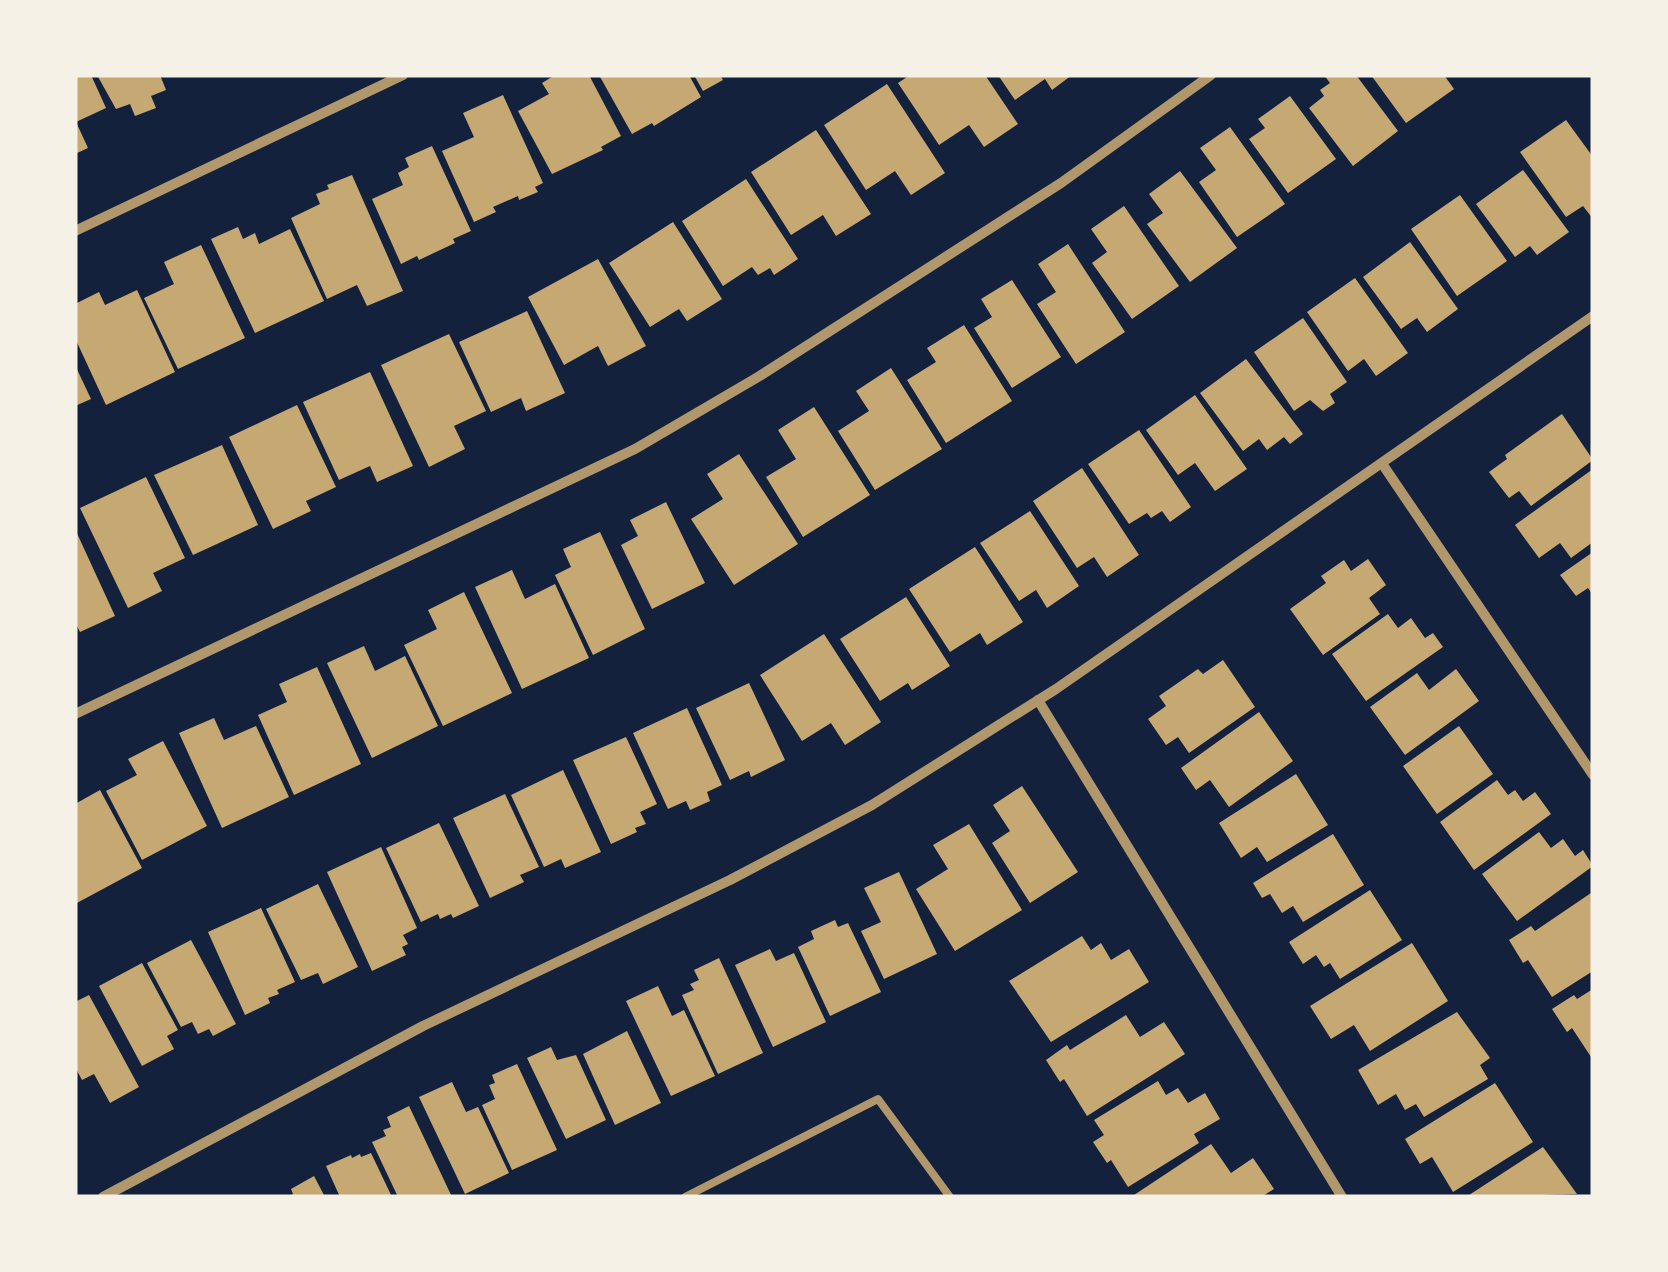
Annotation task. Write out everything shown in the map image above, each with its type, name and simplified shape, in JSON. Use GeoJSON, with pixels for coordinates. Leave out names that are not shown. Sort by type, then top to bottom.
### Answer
{"type":"FeatureCollection","features":[{"type":"Feature","properties":{"kind":"street"},"geometry":{"type":"LineString","coordinates":[[75,231],[403,75]]}},
{"type":"Feature","properties":{"kind":"street"},"geometry":{"type":"LineString","coordinates":[[75,714],[635,449],[704,411],[1061,184],[1210,75]]}},
{"type":"Feature","properties":{"kind":"street"},"geometry":{"type":"LineString","coordinates":[[103,1197],[422,1026],[730,880],[872,805],[1038,700],[1593,316]]}},
{"type":"Feature","properties":{"kind":"street"},"geometry":{"type":"LineString","coordinates":[[1382,465],[1593,775]]}},
{"type":"Feature","properties":{"kind":"street"},"geometry":{"type":"LineString","coordinates":[[1038,700],[1342,1197]]}},
{"type":"Feature","properties":{"kind":"lane"},"geometry":{"type":"LineString","coordinates":[[685,1197],[878,1099],[950,1197]]}},
{"type":"Feature","properties":{"kind":"building"},"geometry":{"type":"Polygon","coordinates":[[[75,75],[91,75],[106,108],[76,122],[88,148],[75,154],[75,75]]]}},
{"type":"Feature","properties":{"kind":"building"},"geometry":{"type":"Polygon","coordinates":[[[97,75],[160,75],[166,90],[151,96],[156,108],[135,116],[130,104],[116,109],[97,75]]]}},
{"type":"Feature","properties":{"kind":"building"},"geometry":{"type":"Polygon","coordinates":[[[555,75],[589,75],[621,136],[601,147],[603,150],[552,174],[518,111],[549,94],[542,83],[555,75]]]}},
{"type":"Feature","properties":{"kind":"building"},"geometry":{"type":"Polygon","coordinates":[[[599,75],[689,75],[701,97],[654,126],[652,123],[632,134],[599,75]]]}},
{"type":"Feature","properties":{"kind":"building"},"geometry":{"type":"Polygon","coordinates":[[[694,75],[720,75],[723,80],[703,91],[694,75]]]}},
{"type":"Feature","properties":{"kind":"building"},"geometry":{"type":"Polygon","coordinates":[[[910,75],[985,75],[1018,124],[984,147],[969,125],[939,145],[898,83],[910,75]]]}},
{"type":"Feature","properties":{"kind":"building"},"geometry":{"type":"Polygon","coordinates":[[[998,75],[1072,75],[1052,90],[1045,79],[1015,100],[998,75]]]}},
{"type":"Feature","properties":{"kind":"building"},"geometry":{"type":"Polygon","coordinates":[[[1324,75],[1356,75],[1398,131],[1353,166],[1309,108],[1324,96],[1320,90],[1330,83],[1324,75]]]}},
{"type":"Feature","properties":{"kind":"building"},"geometry":{"type":"Polygon","coordinates":[[[1371,75],[1444,75],[1454,89],[1406,123],[1371,75]]]}},
{"type":"Feature","properties":{"kind":"building"},"geometry":{"type":"Polygon","coordinates":[[[887,84],[945,173],[911,195],[895,171],[866,190],[824,125],[887,84]]]}},
{"type":"Feature","properties":{"kind":"building"},"geometry":{"type":"Polygon","coordinates":[[[503,95],[543,183],[535,187],[538,192],[493,207],[496,212],[474,222],[442,151],[474,137],[463,113],[503,95]]]}},
{"type":"Feature","properties":{"kind":"building"},"geometry":{"type":"Polygon","coordinates":[[[1290,96],[1336,159],[1288,193],[1249,139],[1265,128],[1258,119],[1290,96]]]}},
{"type":"Feature","properties":{"kind":"building"},"geometry":{"type":"Polygon","coordinates":[[[1566,120],[1593,157],[1593,219],[1583,206],[1566,217],[1520,152],[1566,120]]]}},
{"type":"Feature","properties":{"kind":"building"},"geometry":{"type":"Polygon","coordinates":[[[1230,127],[1285,204],[1237,237],[1199,182],[1216,170],[1200,148],[1230,127]]]}},
{"type":"Feature","properties":{"kind":"building"},"geometry":{"type":"Polygon","coordinates":[[[816,130],[871,214],[836,236],[823,215],[791,235],[751,172],[816,130]]]}},
{"type":"Feature","properties":{"kind":"building"},"geometry":{"type":"Polygon","coordinates":[[[432,146],[471,231],[419,260],[417,256],[401,264],[372,199],[403,185],[398,173],[409,167],[405,158],[432,146]]]}},
{"type":"Feature","properties":{"kind":"building"},"geometry":{"type":"Polygon","coordinates":[[[1523,170],[1569,232],[1537,255],[1530,246],[1515,257],[1476,204],[1523,170]]]}},
{"type":"Feature","properties":{"kind":"building"},"geometry":{"type":"Polygon","coordinates":[[[1180,171],[1237,248],[1190,282],[1147,224],[1163,213],[1149,194],[1180,171]]]}},
{"type":"Feature","properties":{"kind":"building"},"geometry":{"type":"Polygon","coordinates":[[[352,175],[403,291],[367,306],[357,285],[327,299],[291,218],[320,204],[316,194],[329,189],[327,185],[352,175]]]}},
{"type":"Feature","properties":{"kind":"building"},"geometry":{"type":"Polygon","coordinates":[[[746,179],[798,259],[774,275],[770,268],[758,275],[752,267],[723,286],[682,221],[746,179]]]}},
{"type":"Feature","properties":{"kind":"building"},"geometry":{"type":"Polygon","coordinates":[[[1460,195],[1507,261],[1457,296],[1411,229],[1460,195]]]}},
{"type":"Feature","properties":{"kind":"building"},"geometry":{"type":"Polygon","coordinates":[[[1124,206],[1179,286],[1132,319],[1092,263],[1107,252],[1091,229],[1124,206]]]}},
{"type":"Feature","properties":{"kind":"building"},"geometry":{"type":"Polygon","coordinates":[[[673,222],[722,299],[687,321],[679,309],[650,327],[609,263],[673,222]]]}},
{"type":"Feature","properties":{"kind":"building"},"geometry":{"type":"Polygon","coordinates":[[[238,227],[243,239],[255,233],[259,244],[290,229],[324,301],[255,333],[211,239],[238,227]]]}},
{"type":"Feature","properties":{"kind":"building"},"geometry":{"type":"Polygon","coordinates":[[[1410,242],[1458,309],[1427,332],[1417,318],[1401,329],[1363,277],[1410,242]]]}},
{"type":"Feature","properties":{"kind":"building"},"geometry":{"type":"Polygon","coordinates":[[[1068,244],[1125,332],[1076,364],[1037,304],[1056,292],[1038,264],[1068,244]]]}},
{"type":"Feature","properties":{"kind":"building"},"geometry":{"type":"Polygon","coordinates":[[[201,245],[245,338],[178,369],[144,298],[174,284],[164,262],[201,245]]]}},
{"type":"Feature","properties":{"kind":"building"},"geometry":{"type":"Polygon","coordinates":[[[598,259],[646,346],[608,366],[598,346],[564,365],[528,297],[598,259]]]}},
{"type":"Feature","properties":{"kind":"building"},"geometry":{"type":"Polygon","coordinates":[[[1355,278],[1408,353],[1376,376],[1364,359],[1348,371],[1307,312],[1355,278]]]}},
{"type":"Feature","properties":{"kind":"building"},"geometry":{"type":"Polygon","coordinates":[[[1012,280],[1061,357],[1012,388],[974,328],[992,317],[981,299],[1012,280]]]}},
{"type":"Feature","properties":{"kind":"building"},"geometry":{"type":"Polygon","coordinates":[[[137,290],[175,372],[106,405],[75,338],[75,304],[99,292],[105,305],[137,290]]]}},
{"type":"Feature","properties":{"kind":"building"},"geometry":{"type":"Polygon","coordinates":[[[527,311],[565,393],[526,411],[521,398],[491,412],[459,342],[527,311]]]}},
{"type":"Feature","properties":{"kind":"building"},"geometry":{"type":"Polygon","coordinates":[[[1303,318],[1347,382],[1330,394],[1335,403],[1323,411],[1310,400],[1294,411],[1254,352],[1303,318]]]}},
{"type":"Feature","properties":{"kind":"building"},"geometry":{"type":"Polygon","coordinates":[[[964,325],[1012,401],[946,443],[907,380],[936,362],[927,348],[964,325]]]}},
{"type":"Feature","properties":{"kind":"building"},"geometry":{"type":"Polygon","coordinates":[[[449,334],[486,411],[454,426],[465,449],[429,467],[381,365],[449,334]]]}},
{"type":"Feature","properties":{"kind":"building"},"geometry":{"type":"Polygon","coordinates":[[[1246,359],[1303,434],[1290,444],[1284,437],[1267,450],[1259,439],[1243,451],[1200,393],[1246,359]]]}},
{"type":"Feature","properties":{"kind":"building"},"geometry":{"type":"Polygon","coordinates":[[[75,365],[91,399],[75,406],[75,365]]]}},
{"type":"Feature","properties":{"kind":"building"},"geometry":{"type":"Polygon","coordinates":[[[891,368],[942,449],[875,490],[838,431],[869,411],[856,391],[891,368]]]}},
{"type":"Feature","properties":{"kind":"building"},"geometry":{"type":"Polygon","coordinates":[[[370,372],[413,466],[377,482],[370,466],[339,480],[303,402],[370,372]]]}},
{"type":"Feature","properties":{"kind":"building"},"geometry":{"type":"Polygon","coordinates":[[[1195,395],[1247,469],[1215,491],[1195,463],[1178,475],[1146,430],[1195,395]]]}},
{"type":"Feature","properties":{"kind":"building"},"geometry":{"type":"Polygon","coordinates":[[[297,405],[336,487],[306,501],[311,511],[273,529],[229,437],[297,405]]]}},
{"type":"Feature","properties":{"kind":"building"},"geometry":{"type":"Polygon","coordinates":[[[814,407],[870,495],[803,537],[766,477],[796,459],[778,430],[814,407]]]}},
{"type":"Feature","properties":{"kind":"building"},"geometry":{"type":"Polygon","coordinates":[[[1562,414],[1593,460],[1531,506],[1519,491],[1509,498],[1489,472],[1507,459],[1505,455],[1562,414]]]}},
{"type":"Feature","properties":{"kind":"building"},"geometry":{"type":"Polygon","coordinates":[[[1139,430],[1191,507],[1170,522],[1162,511],[1151,518],[1147,513],[1129,524],[1088,464],[1139,430]]]}},
{"type":"Feature","properties":{"kind":"building"},"geometry":{"type":"Polygon","coordinates":[[[222,445],[258,525],[193,555],[154,475],[222,445]]]}},
{"type":"Feature","properties":{"kind":"building"},"geometry":{"type":"Polygon","coordinates":[[[739,454],[798,544],[734,585],[691,519],[723,499],[707,474],[739,454]]]}},
{"type":"Feature","properties":{"kind":"building"},"geometry":{"type":"Polygon","coordinates":[[[1082,468],[1139,555],[1107,577],[1094,557],[1077,568],[1033,501],[1082,468]]]}},
{"type":"Feature","properties":{"kind":"building"},"geometry":{"type":"Polygon","coordinates":[[[1593,469],[1593,542],[1571,558],[1560,543],[1539,558],[1515,525],[1593,469]]]}},
{"type":"Feature","properties":{"kind":"building"},"geometry":{"type":"Polygon","coordinates":[[[146,477],[185,558],[153,573],[162,591],[128,608],[80,508],[146,477]]]}},
{"type":"Feature","properties":{"kind":"building"},"geometry":{"type":"Polygon","coordinates":[[[666,502],[705,583],[652,609],[621,545],[638,536],[630,520],[666,502]]]}},
{"type":"Feature","properties":{"kind":"building"},"geometry":{"type":"Polygon","coordinates":[[[1030,511],[1079,586],[1047,608],[1036,590],[1019,601],[980,543],[1030,511]]]}},
{"type":"Feature","properties":{"kind":"building"},"geometry":{"type":"Polygon","coordinates":[[[75,529],[115,616],[80,632],[75,622],[75,529]]]}},
{"type":"Feature","properties":{"kind":"building"},"geometry":{"type":"Polygon","coordinates":[[[600,532],[645,629],[593,655],[555,575],[571,567],[563,549],[600,532]]]}},
{"type":"Feature","properties":{"kind":"building"},"geometry":{"type":"Polygon","coordinates":[[[975,547],[1023,622],[987,645],[980,633],[950,652],[909,589],[975,547]]]}},
{"type":"Feature","properties":{"kind":"building"},"geometry":{"type":"Polygon","coordinates":[[[1593,552],[1593,595],[1588,588],[1576,596],[1560,575],[1593,552]]]}},
{"type":"Feature","properties":{"kind":"building"},"geometry":{"type":"Polygon","coordinates":[[[1368,559],[1386,585],[1369,598],[1380,614],[1323,655],[1290,609],[1326,583],[1321,576],[1344,560],[1351,571],[1368,559]]]}},
{"type":"Feature","properties":{"kind":"building"},"geometry":{"type":"Polygon","coordinates":[[[512,570],[525,599],[555,584],[589,658],[522,689],[475,587],[512,570]]]}},
{"type":"Feature","properties":{"kind":"building"},"geometry":{"type":"Polygon","coordinates":[[[464,592],[512,693],[443,726],[404,645],[437,629],[428,610],[464,592]]]}},
{"type":"Feature","properties":{"kind":"building"},"geometry":{"type":"Polygon","coordinates":[[[906,597],[950,666],[912,690],[908,683],[880,701],[840,639],[906,597]]]}},
{"type":"Feature","properties":{"kind":"building"},"geometry":{"type":"Polygon","coordinates":[[[1388,614],[1398,628],[1411,618],[1425,638],[1433,633],[1443,647],[1366,701],[1332,654],[1388,614]]]}},
{"type":"Feature","properties":{"kind":"building"},"geometry":{"type":"Polygon","coordinates":[[[824,634],[881,722],[845,745],[831,723],[802,741],[760,675],[824,634]]]}},
{"type":"Feature","properties":{"kind":"building"},"geometry":{"type":"Polygon","coordinates":[[[364,646],[375,671],[405,656],[438,726],[372,758],[327,663],[364,646]]]}},
{"type":"Feature","properties":{"kind":"building"},"geometry":{"type":"Polygon","coordinates":[[[1223,660],[1255,707],[1189,753],[1178,737],[1166,745],[1148,719],[1166,706],[1159,696],[1198,669],[1203,674],[1223,660]]]}},
{"type":"Feature","properties":{"kind":"building"},"geometry":{"type":"Polygon","coordinates":[[[317,667],[361,764],[294,795],[258,715],[287,702],[279,684],[317,667]]]}},
{"type":"Feature","properties":{"kind":"building"},"geometry":{"type":"Polygon","coordinates":[[[1456,669],[1479,701],[1405,755],[1370,707],[1417,673],[1429,690],[1456,669]]]}},
{"type":"Feature","properties":{"kind":"building"},"geometry":{"type":"Polygon","coordinates":[[[749,683],[785,760],[751,777],[749,771],[730,780],[696,708],[749,683]]]}},
{"type":"Feature","properties":{"kind":"building"},"geometry":{"type":"Polygon","coordinates":[[[687,708],[722,785],[707,792],[710,801],[690,810],[686,801],[668,809],[633,733],[687,708]]]}},
{"type":"Feature","properties":{"kind":"building"},"geometry":{"type":"Polygon","coordinates":[[[1259,712],[1293,761],[1229,807],[1210,780],[1196,790],[1181,768],[1259,712]]]}},
{"type":"Feature","properties":{"kind":"building"},"geometry":{"type":"Polygon","coordinates":[[[214,718],[224,740],[256,726],[289,797],[222,828],[179,733],[214,718]]]}},
{"type":"Feature","properties":{"kind":"building"},"geometry":{"type":"Polygon","coordinates":[[[1459,726],[1493,774],[1437,814],[1403,766],[1459,726]]]}},
{"type":"Feature","properties":{"kind":"building"},"geometry":{"type":"Polygon","coordinates":[[[626,737],[657,804],[640,812],[646,824],[635,828],[637,832],[611,844],[573,760],[626,737]]]}},
{"type":"Feature","properties":{"kind":"building"},"geometry":{"type":"Polygon","coordinates":[[[163,741],[207,826],[142,860],[106,791],[137,775],[128,759],[163,741]]]}},
{"type":"Feature","properties":{"kind":"building"},"geometry":{"type":"Polygon","coordinates":[[[563,770],[601,852],[565,868],[561,859],[544,867],[511,795],[563,770]]]}},
{"type":"Feature","properties":{"kind":"building"},"geometry":{"type":"Polygon","coordinates":[[[1296,774],[1328,825],[1267,862],[1257,847],[1241,858],[1219,823],[1296,774]]]}},
{"type":"Feature","properties":{"kind":"building"},"geometry":{"type":"Polygon","coordinates":[[[1497,780],[1508,795],[1515,790],[1523,801],[1535,792],[1551,814],[1474,870],[1440,822],[1497,780]]]}},
{"type":"Feature","properties":{"kind":"building"},"geometry":{"type":"Polygon","coordinates":[[[1022,786],[1078,872],[1030,903],[992,843],[1010,831],[993,805],[1022,786]]]}},
{"type":"Feature","properties":{"kind":"building"},"geometry":{"type":"Polygon","coordinates":[[[100,790],[142,868],[75,904],[75,804],[100,790]]]}},
{"type":"Feature","properties":{"kind":"building"},"geometry":{"type":"Polygon","coordinates":[[[505,794],[539,867],[520,875],[524,882],[490,898],[453,818],[505,794]]]}},
{"type":"Feature","properties":{"kind":"building"},"geometry":{"type":"Polygon","coordinates":[[[439,823],[479,906],[453,918],[451,914],[440,919],[438,914],[421,922],[386,848],[439,823]]]}},
{"type":"Feature","properties":{"kind":"building"},"geometry":{"type":"Polygon","coordinates":[[[969,824],[1022,910],[955,951],[916,889],[948,869],[933,845],[969,824]]]}},
{"type":"Feature","properties":{"kind":"building"},"geometry":{"type":"Polygon","coordinates":[[[1539,832],[1551,848],[1563,839],[1575,856],[1583,850],[1593,866],[1517,921],[1482,874],[1539,832]]]}},
{"type":"Feature","properties":{"kind":"building"},"geometry":{"type":"Polygon","coordinates":[[[1333,834],[1364,885],[1303,922],[1293,906],[1282,913],[1270,894],[1262,898],[1253,883],[1333,834]]]}},
{"type":"Feature","properties":{"kind":"building"},"geometry":{"type":"Polygon","coordinates":[[[381,847],[417,928],[403,935],[408,944],[402,947],[406,955],[372,971],[327,872],[381,847]]]}},
{"type":"Feature","properties":{"kind":"building"},"geometry":{"type":"Polygon","coordinates":[[[899,872],[937,954],[884,979],[861,931],[881,922],[864,888],[899,872]]]}},
{"type":"Feature","properties":{"kind":"building"},"geometry":{"type":"Polygon","coordinates":[[[318,884],[358,967],[323,984],[318,973],[301,980],[266,909],[318,884]]]}},
{"type":"Feature","properties":{"kind":"building"},"geometry":{"type":"Polygon","coordinates":[[[1370,890],[1402,940],[1340,979],[1330,963],[1324,967],[1316,955],[1303,964],[1289,942],[1370,890]]]}},
{"type":"Feature","properties":{"kind":"building"},"geometry":{"type":"Polygon","coordinates":[[[1591,893],[1593,971],[1552,997],[1528,960],[1523,963],[1509,940],[1531,926],[1535,931],[1591,893]]]}},
{"type":"Feature","properties":{"kind":"building"},"geometry":{"type":"Polygon","coordinates":[[[261,908],[295,982],[277,990],[279,994],[268,998],[270,1003],[245,1015],[208,932],[261,908]]]}},
{"type":"Feature","properties":{"kind":"building"},"geometry":{"type":"Polygon","coordinates":[[[835,920],[838,927],[848,923],[881,992],[830,1016],[798,947],[814,939],[811,931],[835,920]]]}},
{"type":"Feature","properties":{"kind":"building"},"geometry":{"type":"Polygon","coordinates":[[[1082,936],[1091,950],[1101,943],[1111,960],[1129,949],[1149,982],[1051,1042],[1009,981],[1082,936]]]}},
{"type":"Feature","properties":{"kind":"building"},"geometry":{"type":"Polygon","coordinates":[[[191,940],[236,1024],[213,1036],[209,1029],[198,1034],[192,1022],[181,1027],[147,963],[191,940]]]}},
{"type":"Feature","properties":{"kind":"building"},"geometry":{"type":"Polygon","coordinates":[[[1412,943],[1448,1001],[1370,1051],[1354,1025],[1331,1039],[1310,1006],[1412,943]]]}},
{"type":"Feature","properties":{"kind":"building"},"geometry":{"type":"Polygon","coordinates":[[[770,949],[776,961],[794,953],[826,1022],[773,1047],[735,965],[770,949]]]}},
{"type":"Feature","properties":{"kind":"building"},"geometry":{"type":"Polygon","coordinates":[[[719,958],[763,1053],[718,1074],[682,995],[694,990],[690,984],[699,980],[694,970],[719,958]]]}},
{"type":"Feature","properties":{"kind":"building"},"geometry":{"type":"Polygon","coordinates":[[[142,963],[178,1030],[167,1036],[174,1049],[142,1066],[99,986],[142,963]]]}},
{"type":"Feature","properties":{"kind":"building"},"geometry":{"type":"Polygon","coordinates":[[[658,986],[672,1016],[684,1010],[715,1076],[671,1096],[626,1001],[658,986]]]}},
{"type":"Feature","properties":{"kind":"building"},"geometry":{"type":"Polygon","coordinates":[[[1593,989],[1593,1060],[1572,1028],[1567,1032],[1552,1009],[1593,989]]]}},
{"type":"Feature","properties":{"kind":"building"},"geometry":{"type":"Polygon","coordinates":[[[89,995],[139,1087],[110,1103],[94,1074],[82,1080],[75,1067],[75,1002],[89,995]]]}},
{"type":"Feature","properties":{"kind":"building"},"geometry":{"type":"Polygon","coordinates":[[[1457,1012],[1490,1058],[1480,1065],[1488,1079],[1424,1117],[1416,1104],[1405,1110],[1396,1094],[1378,1105],[1358,1070],[1457,1012]]]}},
{"type":"Feature","properties":{"kind":"building"},"geometry":{"type":"Polygon","coordinates":[[[1126,1015],[1140,1037],[1164,1022],[1185,1054],[1087,1116],[1064,1079],[1060,1082],[1046,1060],[1067,1045],[1070,1050],[1126,1015]]]}},
{"type":"Feature","properties":{"kind":"building"},"geometry":{"type":"Polygon","coordinates":[[[627,1031],[661,1103],[615,1125],[583,1054],[627,1031]]]}},
{"type":"Feature","properties":{"kind":"building"},"geometry":{"type":"Polygon","coordinates":[[[551,1047],[557,1060],[576,1055],[606,1120],[566,1139],[527,1058],[551,1047]]]}},
{"type":"Feature","properties":{"kind":"building"},"geometry":{"type":"Polygon","coordinates":[[[517,1064],[557,1150],[512,1170],[482,1105],[495,1099],[489,1085],[495,1083],[492,1075],[517,1064]]]}},
{"type":"Feature","properties":{"kind":"building"},"geometry":{"type":"Polygon","coordinates":[[[1158,1081],[1166,1095],[1178,1088],[1188,1103],[1205,1093],[1220,1119],[1194,1134],[1199,1143],[1128,1187],[1111,1160],[1107,1163],[1093,1142],[1104,1135],[1094,1120],[1158,1081]]]}},
{"type":"Feature","properties":{"kind":"building"},"geometry":{"type":"Polygon","coordinates":[[[452,1082],[466,1112],[478,1107],[509,1173],[465,1194],[419,1097],[452,1082]]]}},
{"type":"Feature","properties":{"kind":"building"},"geometry":{"type":"Polygon","coordinates":[[[1495,1083],[1533,1142],[1453,1192],[1432,1157],[1420,1164],[1405,1139],[1495,1083]]]}},
{"type":"Feature","properties":{"kind":"building"},"geometry":{"type":"Polygon","coordinates":[[[409,1106],[452,1197],[398,1197],[372,1142],[386,1136],[383,1130],[391,1127],[387,1117],[409,1106]]]}},
{"type":"Feature","properties":{"kind":"building"},"geometry":{"type":"Polygon","coordinates":[[[1211,1144],[1231,1173],[1253,1158],[1274,1189],[1261,1197],[1131,1197],[1211,1144]]]}},
{"type":"Feature","properties":{"kind":"building"},"geometry":{"type":"Polygon","coordinates":[[[1543,1147],[1577,1194],[1466,1197],[1543,1147]]]}},
{"type":"Feature","properties":{"kind":"building"},"geometry":{"type":"Polygon","coordinates":[[[371,1153],[392,1197],[340,1197],[326,1166],[351,1155],[352,1158],[371,1153]]]}},
{"type":"Feature","properties":{"kind":"building"},"geometry":{"type":"Polygon","coordinates":[[[314,1176],[325,1197],[289,1197],[293,1194],[291,1189],[314,1176]]]}}]}
